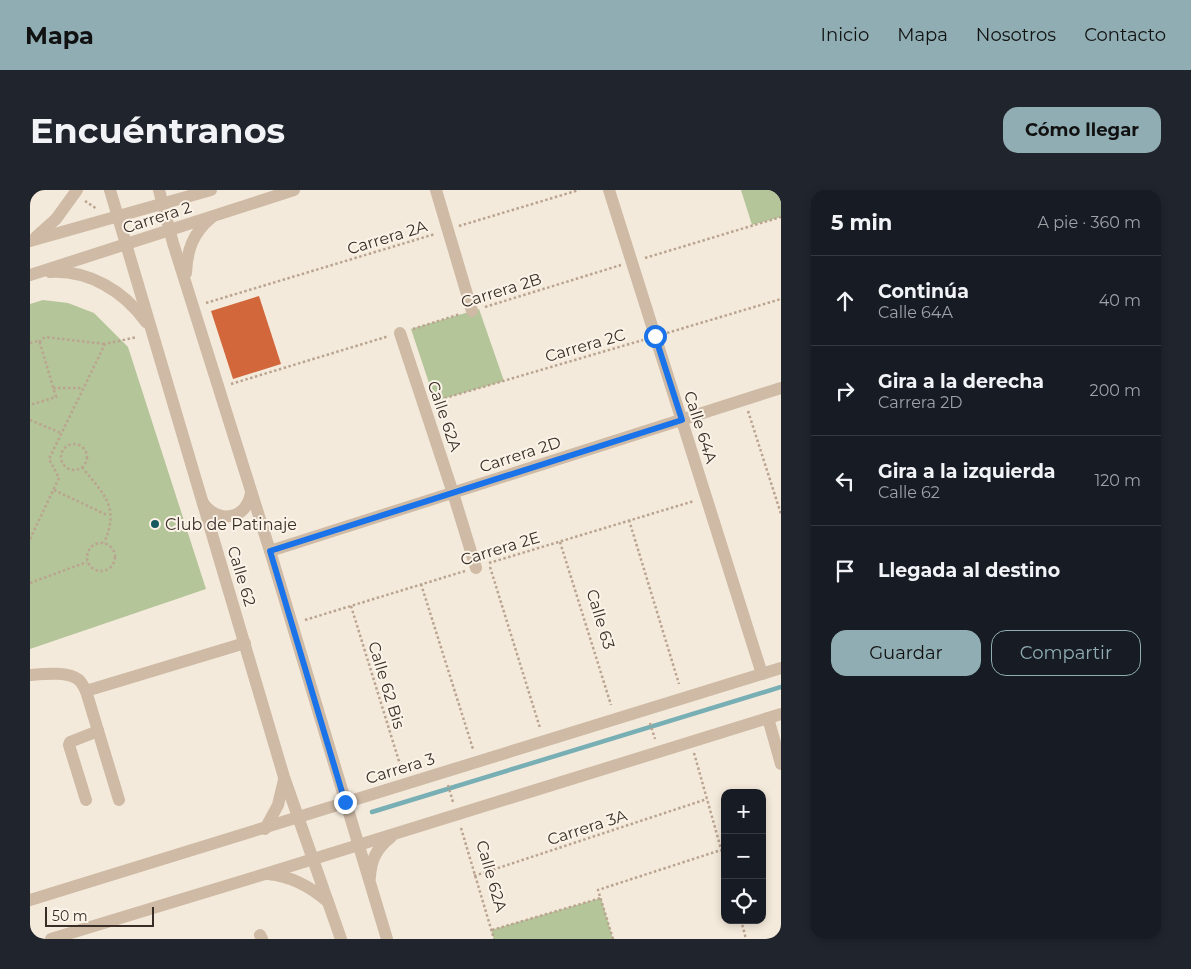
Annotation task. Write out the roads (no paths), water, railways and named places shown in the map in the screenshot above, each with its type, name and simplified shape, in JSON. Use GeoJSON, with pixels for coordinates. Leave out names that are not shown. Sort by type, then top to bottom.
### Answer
{"type":"FeatureCollection","features":[{"type":"Feature","properties":{"kind":"street"},"geometry":{"type":"LineString","coordinates":[[31,240],[56,219],[77,190]]}},
{"type":"Feature","properties":{"kind":"street","name":"Calle 62"},"geometry":{"type":"LineString","coordinates":[[110,190],[284,777],[341,939]]}},
{"type":"Feature","properties":{"kind":"street","name":"Calle 62"},"geometry":{"type":"LineString","coordinates":[[159,190],[388,939]]}},
{"type":"Feature","properties":{"kind":"street","name":"Carrera 2"},"geometry":{"type":"LineString","coordinates":[[31,240],[210,190]]}},
{"type":"Feature","properties":{"kind":"street","name":"Carrera 2"},"geometry":{"type":"LineString","coordinates":[[34,274],[294,190]]}},
{"type":"Feature","properties":{"kind":"street"},"geometry":{"type":"LineString","coordinates":[[436,190],[472,311]]}},
{"type":"Feature","properties":{"kind":"street","name":"Calle 64A"},"geometry":{"type":"LineString","coordinates":[[609,190],[762,674]]}},
{"type":"Feature","properties":{"kind":"street"},"geometry":{"type":"LineString","coordinates":[[187,283],[187,257],[192,240],[202,226],[215,214]]}},
{"type":"Feature","properties":{"kind":"street"},"geometry":{"type":"LineString","coordinates":[[34,274],[56,272],[75,274],[102,283],[126,299],[139,312],[150,328]]}},
{"type":"Feature","properties":{"kind":"street","name":"Calle 62A"},"geometry":{"type":"LineString","coordinates":[[400,333],[476,568]]}},
{"type":"Feature","properties":{"kind":"street","name":"Carrera 2D"},"geometry":{"type":"LineString","coordinates":[[270,551],[781,388]]}},
{"type":"Feature","properties":{"kind":"street"},"geometry":{"type":"LineString","coordinates":[[203,503],[212,513],[225,517],[232,516],[243,510],[250,498],[251,492]]}},
{"type":"Feature","properties":{"kind":"street"},"geometry":{"type":"LineString","coordinates":[[86,691],[244,643]]}},
{"type":"Feature","properties":{"kind":"street","name":"Carrera 3"},"geometry":{"type":"LineString","coordinates":[[30,899],[299,818],[345,802],[781,668]]}},
{"type":"Feature","properties":{"kind":"street"},"geometry":{"type":"LineString","coordinates":[[30,676],[57,674],[74,677],[81,681],[86,691],[119,800]]}},
{"type":"Feature","properties":{"kind":"street"},"geometry":{"type":"LineString","coordinates":[[51,939],[781,714]]}},
{"type":"Feature","properties":{"kind":"street"},"geometry":{"type":"LineString","coordinates":[[768,718],[781,764]]}},
{"type":"Feature","properties":{"kind":"street"},"geometry":{"type":"LineString","coordinates":[[86,800],[69,745],[70,742],[98,730]]}},
{"type":"Feature","properties":{"kind":"street"},"geometry":{"type":"LineString","coordinates":[[265,828],[278,805],[284,777]]}},
{"type":"Feature","properties":{"kind":"street"},"geometry":{"type":"LineString","coordinates":[[373,892],[370,878],[371,865],[376,852],[383,843],[404,831]]}},
{"type":"Feature","properties":{"kind":"street"},"geometry":{"type":"LineString","coordinates":[[265,874],[277,875],[300,883],[330,904]]}},
{"type":"Feature","properties":{"kind":"waterway"},"geometry":{"type":"LineString","coordinates":[[372,812],[781,687]]}},
{"type":"Feature","properties":{"kind":"place","name":"Club de Patinaje"},"geometry":{"type":"Point","coordinates":[155,524]}}]}
